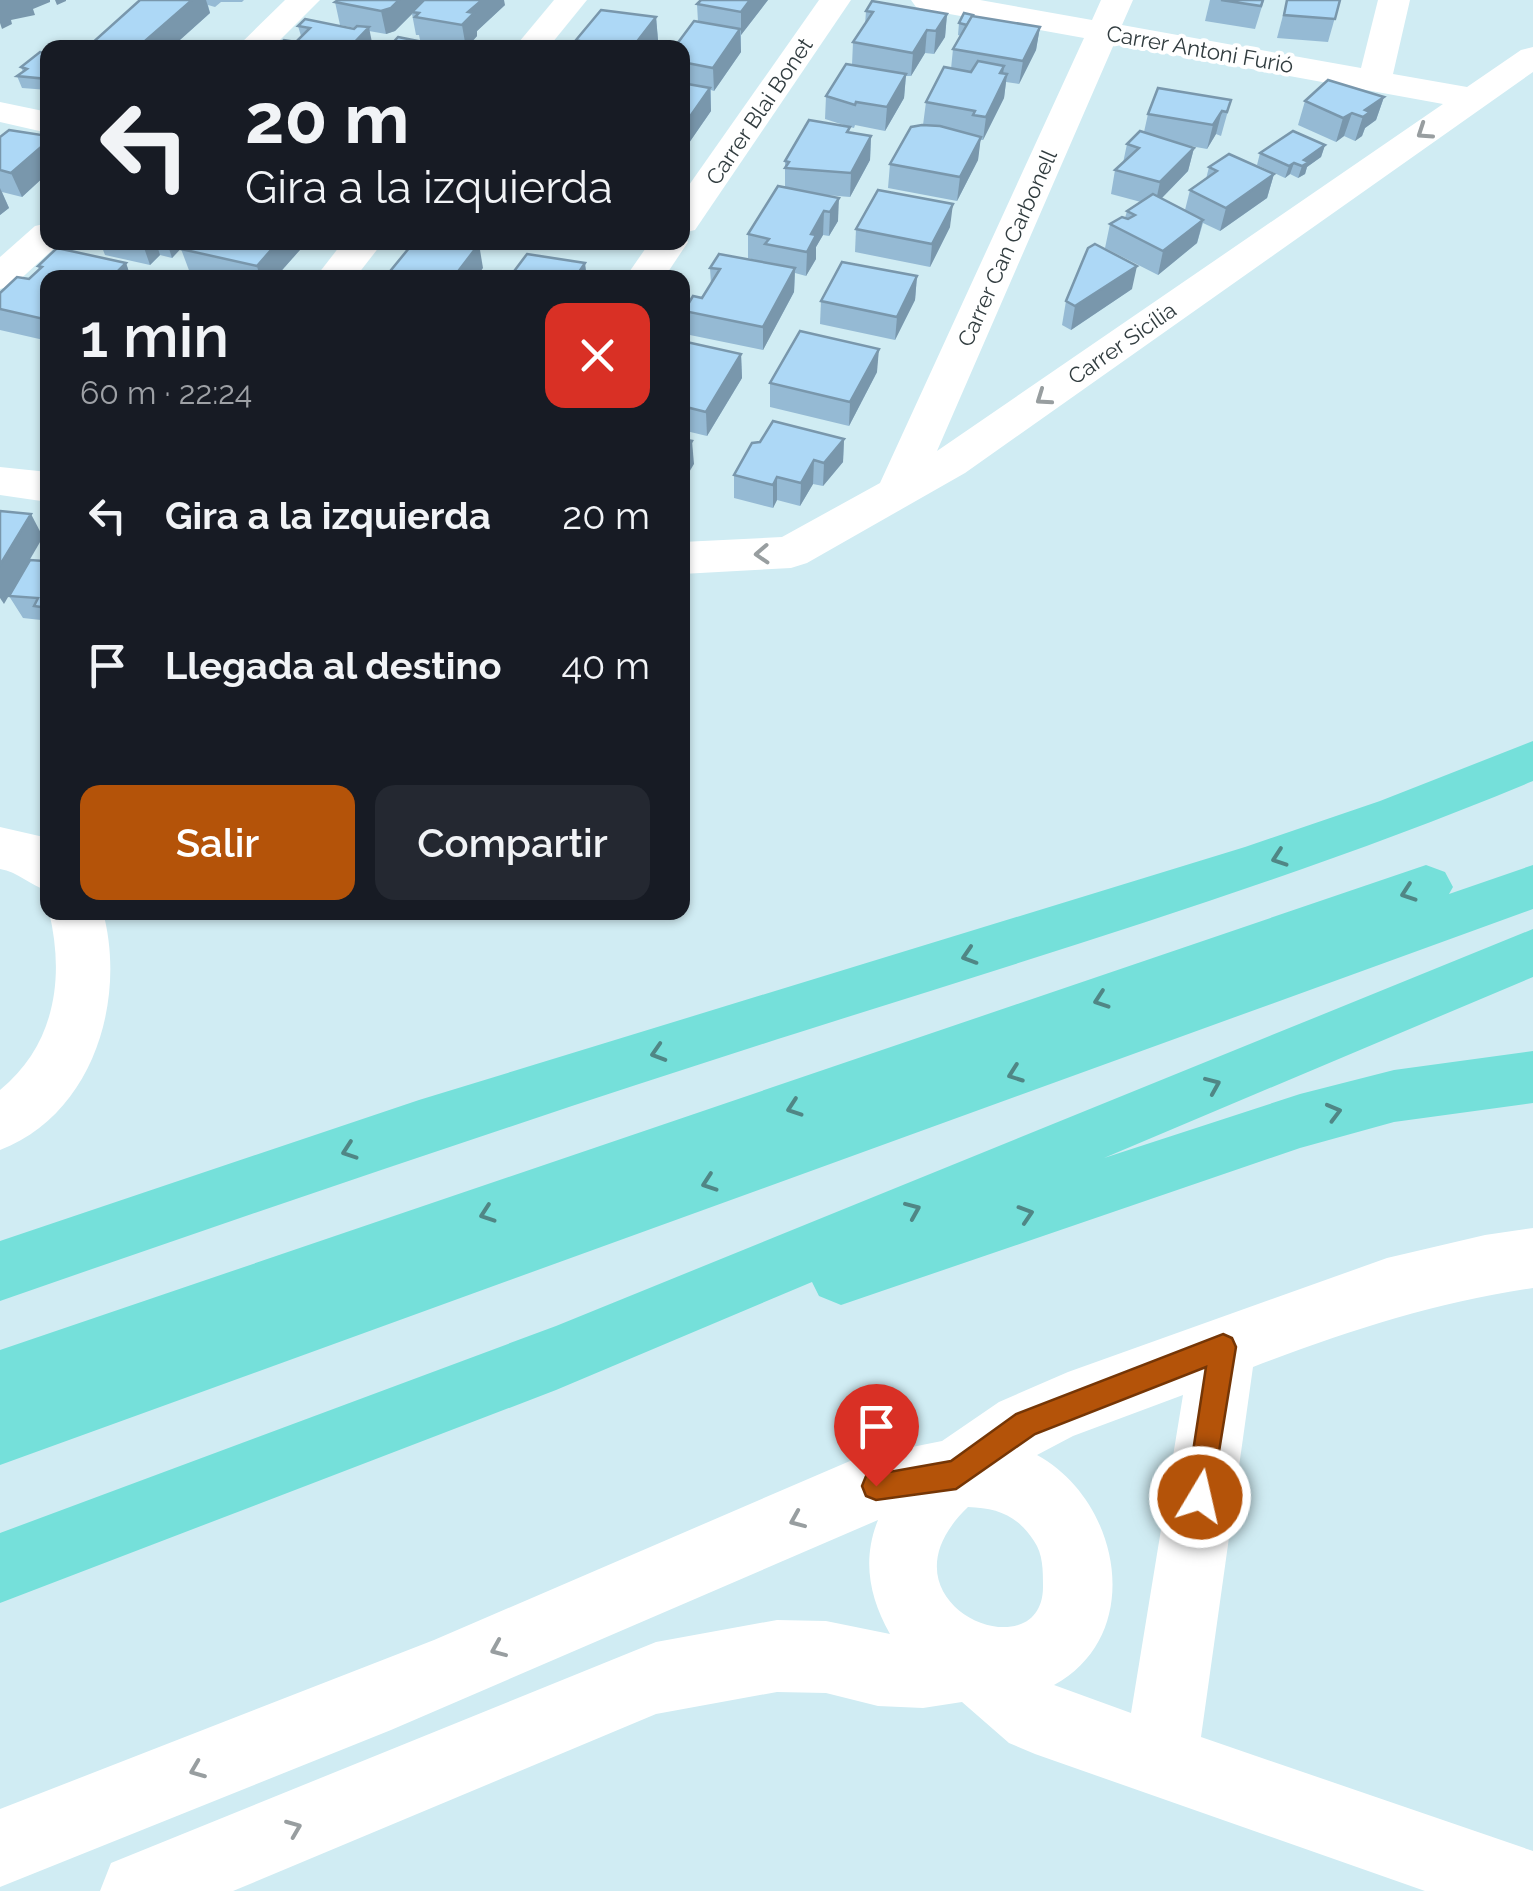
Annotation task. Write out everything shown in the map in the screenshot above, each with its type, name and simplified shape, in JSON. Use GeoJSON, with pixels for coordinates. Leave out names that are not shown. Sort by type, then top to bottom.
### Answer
{"type":"FeatureCollection","features":[{"type":"Feature","properties":{"kind":"highway"},"geometry":{"type":"LineString","coordinates":[[0,1271],[419,1127],[1267,862],[1533,760]]}},
{"type":"Feature","properties":{"kind":"highway"},"geometry":{"type":"LineString","coordinates":[[0,1383],[1533,849]]}},
{"type":"Feature","properties":{"kind":"highway"},"geometry":{"type":"LineString","coordinates":[[0,1432],[1533,887]]}},
{"type":"Feature","properties":{"kind":"highway"},"geometry":{"type":"LineString","coordinates":[[0,1568],[556,1358],[1533,952]]}},
{"type":"Feature","properties":{"kind":"highway"},"geometry":{"type":"LineString","coordinates":[[302,1453],[1165,1168],[1253,1135],[1394,1096],[1533,1077]]}},
{"type":"Feature","properties":{"kind":"street"},"geometry":{"type":"LineString","coordinates":[[261,40],[304,0]]}},
{"type":"Feature","properties":{"kind":"street"},"geometry":{"type":"LineString","coordinates":[[537,40],[571,0]]}},
{"type":"Feature","properties":{"kind":"street","name":"Carrer Blai Bonet"},"geometry":{"type":"LineString","coordinates":[[690,210],[835,0]]}},
{"type":"Feature","properties":{"kind":"street","name":"Carrer Antoni Furió"},"geometry":{"type":"LineString","coordinates":[[927,0],[1117,23],[1375,81],[1474,99]]}},
{"type":"Feature","properties":{"kind":"street"},"geometry":{"type":"LineString","coordinates":[[950,463],[1117,23],[1146,0]]}},
{"type":"Feature","properties":{"kind":"street"},"geometry":{"type":"LineString","coordinates":[[1375,81],[1394,0]]}},
{"type":"Feature","properties":{"kind":"street","name":"Carrer Can Carbonell"},"geometry":{"type":"LineString","coordinates":[[896,496],[1117,23]]}},
{"type":"Feature","properties":{"kind":"street","name":"Carrer Sicília"},"geometry":{"type":"LineString","coordinates":[[690,558],[791,552],[896,496],[950,463],[1533,57]]}},
{"type":"Feature","properties":{"kind":"street"},"geometry":{"type":"LineString","coordinates":[[0,112],[40,120]]}},
{"type":"Feature","properties":{"kind":"street"},"geometry":{"type":"LineString","coordinates":[[0,277],[40,241]]}},
{"type":"Feature","properties":{"kind":"street"},"geometry":{"type":"LineString","coordinates":[[341,270],[357,250]]}},
{"type":"Feature","properties":{"kind":"street"},"geometry":{"type":"LineString","coordinates":[[0,481],[40,486]]}},
{"type":"Feature","properties":{"kind":"street"},"geometry":{"type":"LineString","coordinates":[[0,848],[29,852],[40,862]]}},
{"type":"Feature","properties":{"kind":"street"},"geometry":{"type":"LineString","coordinates":[[5,1121],[58,1070],[73,1038],[86,940],[79,920]]}},
{"type":"Feature","properties":{"kind":"street"},"geometry":{"type":"LineString","coordinates":[[1533,1258],[1372,1296],[1223,1347],[1026,1424],[956,1474],[918,1512],[905,1538],[903,1569],[908,1598],[922,1624],[942,1648],[974,1664],[1035,1718],[1533,1890]]}},
{"type":"Feature","properties":{"kind":"street"},"geometry":{"type":"LineString","coordinates":[[1161,1759],[1223,1347]]}},
{"type":"Feature","properties":{"kind":"street"},"geometry":{"type":"LineString","coordinates":[[0,1848],[491,1652],[876,1486],[956,1474],[988,1474],[1016,1480],[1042,1496],[1063,1520],[1077,1550],[1080,1582],[1074,1614],[1057,1640],[1033,1658],[923,1672],[878,1670],[826,1657],[777,1656],[656,1678],[139,1891]]}},
{"type":"Feature","properties":{"kind":"building"},"geometry":{"type":"Polygon","coordinates":[[[140,0],[192,0],[146,40],[95,40],[140,0]]]}},
{"type":"Feature","properties":{"kind":"building"},"geometry":{"type":"Polygon","coordinates":[[[399,0],[381,11],[335,2],[399,0]]]}},
{"type":"Feature","properties":{"kind":"building"},"geometry":{"type":"Polygon","coordinates":[[[424,0],[482,0],[468,12],[474,13],[462,25],[415,17],[419,13],[412,12],[424,0]]]}},
{"type":"Feature","properties":{"kind":"building"},"geometry":{"type":"Polygon","coordinates":[[[701,0],[750,0],[741,12],[697,4],[701,0]]]}},
{"type":"Feature","properties":{"kind":"building"},"geometry":{"type":"Polygon","coordinates":[[[1221,0],[1263,0],[1261,6],[1221,0]]]}},
{"type":"Feature","properties":{"kind":"building"},"geometry":{"type":"Polygon","coordinates":[[[1287,0],[1340,0],[1335,19],[1284,15],[1287,0]]]}},
{"type":"Feature","properties":{"kind":"building"},"geometry":{"type":"Polygon","coordinates":[[[872,1],[947,14],[936,31],[927,30],[913,53],[853,42],[873,12],[866,11],[872,1]]]}},
{"type":"Feature","properties":{"kind":"building"},"geometry":{"type":"Polygon","coordinates":[[[601,10],[656,17],[638,40],[576,40],[601,10]]]}},
{"type":"Feature","properties":{"kind":"building"},"geometry":{"type":"Polygon","coordinates":[[[964,13],[973,15],[967,25],[959,23],[964,13]]]}},
{"type":"Feature","properties":{"kind":"building"},"geometry":{"type":"Polygon","coordinates":[[[972,16],[1040,27],[1023,61],[953,49],[972,16]]]}},
{"type":"Feature","properties":{"kind":"building"},"geometry":{"type":"Polygon","coordinates":[[[305,19],[354,29],[369,27],[357,40],[298,40],[310,28],[298,26],[305,19]]]}},
{"type":"Feature","properties":{"kind":"building"},"geometry":{"type":"Polygon","coordinates":[[[694,21],[740,29],[713,68],[690,64],[690,40],[680,40],[694,21]]]}},
{"type":"Feature","properties":{"kind":"building"},"geometry":{"type":"Polygon","coordinates":[[[40,52],[40,78],[17,76],[27,69],[21,67],[40,52]]]}},
{"type":"Feature","properties":{"kind":"building"},"geometry":{"type":"Polygon","coordinates":[[[978,61],[1004,66],[1000,73],[1007,74],[986,117],[973,115],[975,111],[926,102],[944,67],[971,72],[978,61]]]}},
{"type":"Feature","properties":{"kind":"building"},"geometry":{"type":"Polygon","coordinates":[[[846,64],[906,74],[887,107],[856,102],[855,105],[826,96],[846,64]]]}},
{"type":"Feature","properties":{"kind":"building"},"geometry":{"type":"Polygon","coordinates":[[[1328,80],[1384,97],[1365,110],[1370,112],[1363,117],[1352,113],[1343,118],[1305,101],[1328,80]]]}},
{"type":"Feature","properties":{"kind":"building"},"geometry":{"type":"Polygon","coordinates":[[[690,84],[710,88],[690,117],[690,84]]]}},
{"type":"Feature","properties":{"kind":"building"},"geometry":{"type":"Polygon","coordinates":[[[1158,88],[1231,100],[1227,112],[1222,111],[1213,125],[1148,114],[1158,88]]]}},
{"type":"Feature","properties":{"kind":"building"},"geometry":{"type":"Polygon","coordinates":[[[809,120],[850,127],[847,132],[871,136],[851,173],[785,168],[789,162],[785,161],[809,120]]]}},
{"type":"Feature","properties":{"kind":"building"},"geometry":{"type":"Polygon","coordinates":[[[922,125],[981,137],[960,177],[890,164],[911,127],[922,125]]]}},
{"type":"Feature","properties":{"kind":"building"},"geometry":{"type":"Polygon","coordinates":[[[9,130],[40,135],[40,148],[11,173],[0,170],[0,137],[9,130]]]}},
{"type":"Feature","properties":{"kind":"building"},"geometry":{"type":"Polygon","coordinates":[[[1140,131],[1194,148],[1160,182],[1115,170],[1139,148],[1127,144],[1140,131]]]}},
{"type":"Feature","properties":{"kind":"building"},"geometry":{"type":"Polygon","coordinates":[[[1293,131],[1325,145],[1304,160],[1309,162],[1302,166],[1289,166],[1260,153],[1293,131]]]}},
{"type":"Feature","properties":{"kind":"building"},"geometry":{"type":"Polygon","coordinates":[[[1229,154],[1274,174],[1226,208],[1190,190],[1217,171],[1209,167],[1229,154]]]}},
{"type":"Feature","properties":{"kind":"building"},"geometry":{"type":"Polygon","coordinates":[[[778,186],[839,198],[830,212],[824,211],[811,234],[816,235],[807,252],[765,244],[769,239],[748,234],[778,186]]]}},
{"type":"Feature","properties":{"kind":"building"},"geometry":{"type":"Polygon","coordinates":[[[878,190],[953,204],[932,244],[856,229],[878,190]]]}},
{"type":"Feature","properties":{"kind":"building"},"geometry":{"type":"Polygon","coordinates":[[[1153,194],[1203,220],[1163,251],[1110,224],[1135,215],[1127,211],[1153,194]]]}},
{"type":"Feature","properties":{"kind":"building"},"geometry":{"type":"Polygon","coordinates":[[[1095,244],[1137,266],[1075,306],[1066,301],[1088,248],[1095,244]]]}},
{"type":"Feature","properties":{"kind":"building"},"geometry":{"type":"Polygon","coordinates":[[[55,250],[126,263],[119,270],[40,270],[40,318],[0,309],[0,293],[17,277],[29,279],[42,267],[38,266],[55,250]]]}},
{"type":"Feature","properties":{"kind":"building"},"geometry":{"type":"Polygon","coordinates":[[[185,250],[271,250],[257,266],[185,250]]]}},
{"type":"Feature","properties":{"kind":"building"},"geometry":{"type":"Polygon","coordinates":[[[407,250],[474,250],[459,270],[391,270],[407,250]]]}},
{"type":"Feature","properties":{"kind":"building"},"geometry":{"type":"Polygon","coordinates":[[[527,254],[585,263],[580,270],[515,270],[527,254]]]}},
{"type":"Feature","properties":{"kind":"building"},"geometry":{"type":"Polygon","coordinates":[[[719,254],[795,268],[763,327],[690,312],[693,296],[702,298],[720,269],[710,268],[719,254]]]}},
{"type":"Feature","properties":{"kind":"building"},"geometry":{"type":"Polygon","coordinates":[[[842,262],[917,276],[897,317],[821,301],[842,262]]]}},
{"type":"Feature","properties":{"kind":"building"},"geometry":{"type":"Polygon","coordinates":[[[800,331],[879,349],[850,402],[770,383],[800,331]]]}},
{"type":"Feature","properties":{"kind":"building"},"geometry":{"type":"Polygon","coordinates":[[[690,343],[741,354],[706,412],[690,408],[690,343]]]}},
{"type":"Feature","properties":{"kind":"building"},"geometry":{"type":"Polygon","coordinates":[[[773,421],[844,439],[824,463],[814,460],[801,483],[777,477],[773,485],[734,475],[752,443],[760,442],[773,421]]]}},
{"type":"Feature","properties":{"kind":"building"},"geometry":{"type":"Polygon","coordinates":[[[0,511],[31,514],[0,565],[0,511]]]}},
{"type":"Feature","properties":{"kind":"building"},"geometry":{"type":"Polygon","coordinates":[[[30,560],[40,561],[40,607],[34,606],[38,598],[9,596],[30,560]]]}},
{"type":"Feature","properties":{"kind":"route"},"geometry":{"type":"LineString","coordinates":[[876,1486],[956,1474],[1026,1424],[1223,1347],[1200,1497]]}}]}
